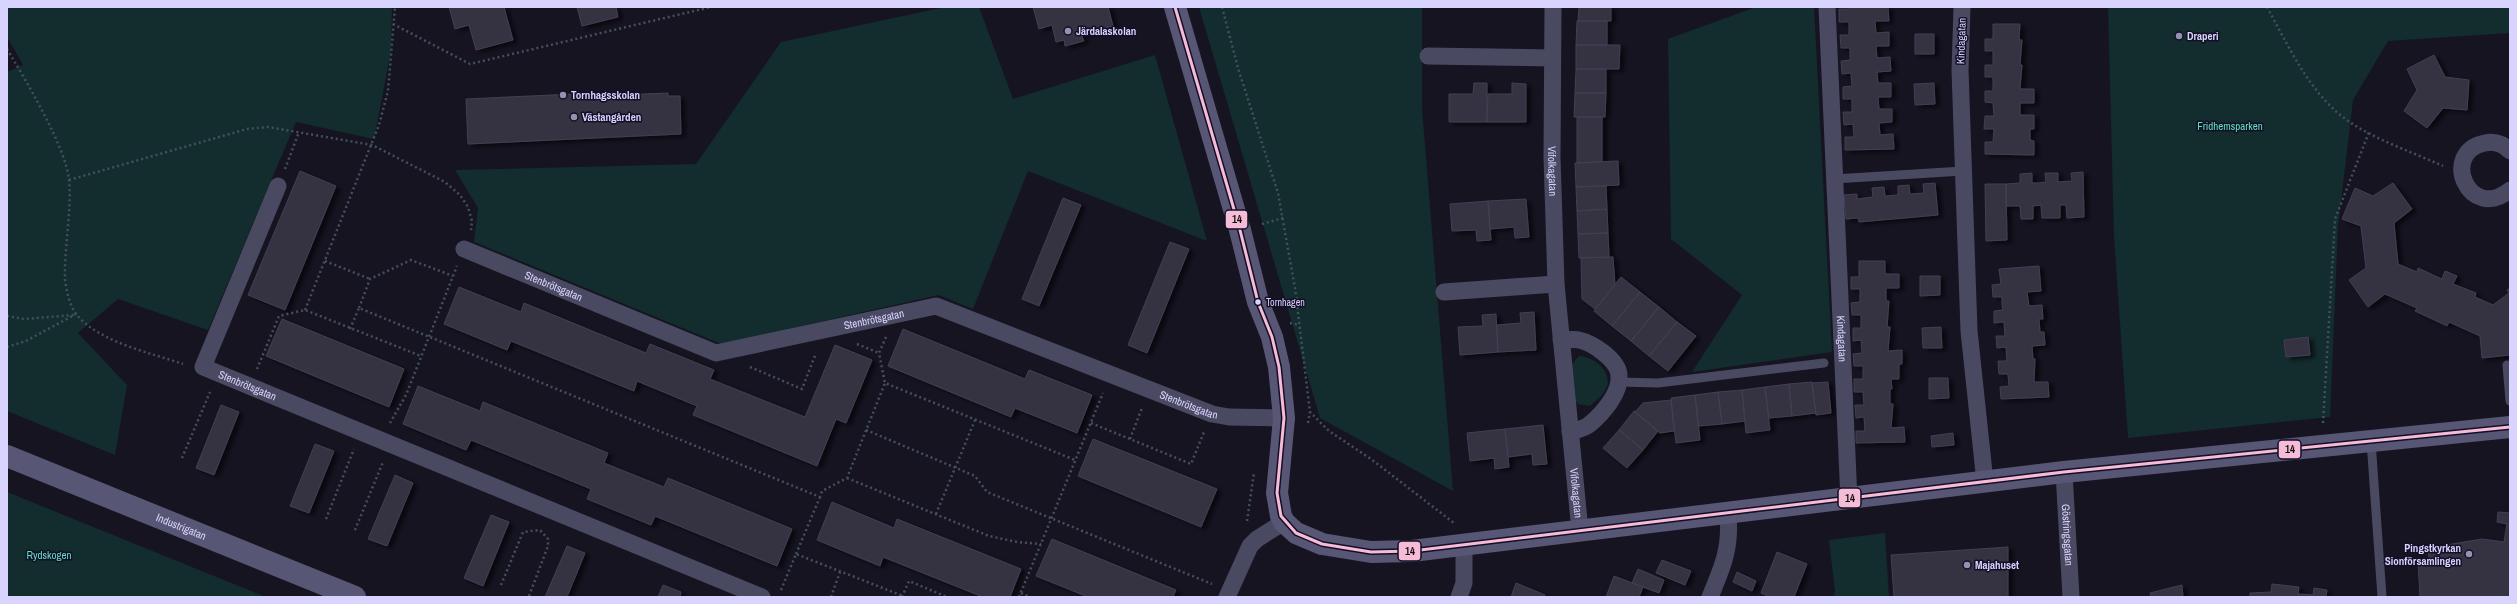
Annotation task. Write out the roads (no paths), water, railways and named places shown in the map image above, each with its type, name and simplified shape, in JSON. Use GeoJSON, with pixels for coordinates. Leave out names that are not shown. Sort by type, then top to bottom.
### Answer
{"type":"FeatureCollection","features":[{"type":"Feature","properties":{"kind":"street"},"geometry":{"type":"LineString","coordinates":[[1175,7],[1240,230],[1258,302],[1272,337],[1283,392],[1284,418],[1277,493],[1278,507],[1284,522],[1306,539],[1351,550],[1412,551],[1849,500],[2064,472],[2510,427]]}},
{"type":"Feature","properties":{"kind":"street","name":"Vifolkagatan"},"geometry":{"type":"LineString","coordinates":[[1554,7],[1552,58],[1552,157],[1556,284],[1580,531]]}},
{"type":"Feature","properties":{"kind":"street","name":"Kindagatan"},"geometry":{"type":"LineString","coordinates":[[1827,7],[1849,500]]}},
{"type":"Feature","properties":{"kind":"street","name":"Kindagatan"},"geometry":{"type":"LineString","coordinates":[[1962,7],[1960,70],[1968,331],[1985,482]]}},
{"type":"Feature","properties":{"kind":"street"},"geometry":{"type":"LineString","coordinates":[[1428,56],[1552,58]]}},
{"type":"Feature","properties":{"kind":"street"},"geometry":{"type":"LineString","coordinates":[[2510,151],[2498,143],[2480,144],[2465,156],[2462,174],[2470,190],[2477,196],[2495,198],[2510,190]]}},
{"type":"Feature","properties":{"kind":"street","name":"Stenbrötsgatan"},"geometry":{"type":"LineString","coordinates":[[278,186],[210,370],[362,431],[762,597]]}},
{"type":"Feature","properties":{"kind":"street","name":"Stenbrötsgatan"},"geometry":{"type":"LineString","coordinates":[[464,249],[716,353],[826,330],[928,306],[942,307],[1212,414],[1229,417],[1284,418]]}},
{"type":"Feature","properties":{"kind":"street"},"geometry":{"type":"LineString","coordinates":[[1444,292],[1556,284]]}},
{"type":"Feature","properties":{"kind":"street"},"geometry":{"type":"LineString","coordinates":[[1561,340],[1578,340],[1598,350],[1616,367],[1619,382],[1612,398],[1590,424],[1570,432]]}},
{"type":"Feature","properties":{"kind":"street","name":"Industrigatan"},"geometry":{"type":"LineString","coordinates":[[7,456],[355,597]]}},
{"type":"Feature","properties":{"kind":"street","name":"Göstringsgatan"},"geometry":{"type":"LineString","coordinates":[[2064,472],[2071,597]]}},
{"type":"Feature","properties":{"kind":"street"},"geometry":{"type":"LineString","coordinates":[[1710,597],[1726,558],[1729,544],[1728,514]]}},
{"type":"Feature","properties":{"kind":"street"},"geometry":{"type":"LineString","coordinates":[[1228,594],[1243,560],[1257,539],[1284,522]]}},
{"type":"Feature","properties":{"kind":"street"},"geometry":{"type":"LineString","coordinates":[[1459,597],[1464,583],[1464,545]]}},
{"type":"Feature","properties":{"kind":"lane"},"geometry":{"type":"LineString","coordinates":[[1834,178],[1963,171]]}},
{"type":"Feature","properties":{"kind":"lane"},"geometry":{"type":"LineString","coordinates":[[1619,382],[1658,383],[1824,363]]}},
{"type":"Feature","properties":{"kind":"lane"},"geometry":{"type":"LineString","coordinates":[[2507,365],[2510,401]]}},
{"type":"Feature","properties":{"kind":"lane"},"geometry":{"type":"LineString","coordinates":[[2371,441],[2382,597]]}},
{"type":"Feature","properties":{"kind":"place","name":"Järdalaskolan"},"geometry":{"type":"Point","coordinates":[1068,31]}},
{"type":"Feature","properties":{"kind":"place","name":"Draperi"},"geometry":{"type":"Point","coordinates":[2179,36]}},
{"type":"Feature","properties":{"kind":"place","name":"Tornhagsskolan"},"geometry":{"type":"Point","coordinates":[563,95]}},
{"type":"Feature","properties":{"kind":"place","name":"Västangården"},"geometry":{"type":"Point","coordinates":[574,117]}},
{"type":"Feature","properties":{"kind":"place","name":"Tornhagen"},"geometry":{"type":"Point","coordinates":[1258,302]}},
{"type":"Feature","properties":{"kind":"place","name":"Pingstkyrkan Sionförsamlingen"},"geometry":{"type":"Point","coordinates":[2469,554]}},
{"type":"Feature","properties":{"kind":"place","name":"Majahuset"},"geometry":{"type":"Point","coordinates":[1967,565]}},
{"type":"Feature","properties":{"kind":"park label","name":"Fridhemsparken"},"geometry":{"type":"Point","coordinates":[2230,126]}},
{"type":"Feature","properties":{"kind":"park label","name":"Rydskogen"},"geometry":{"type":"Point","coordinates":[49,555]}}]}
